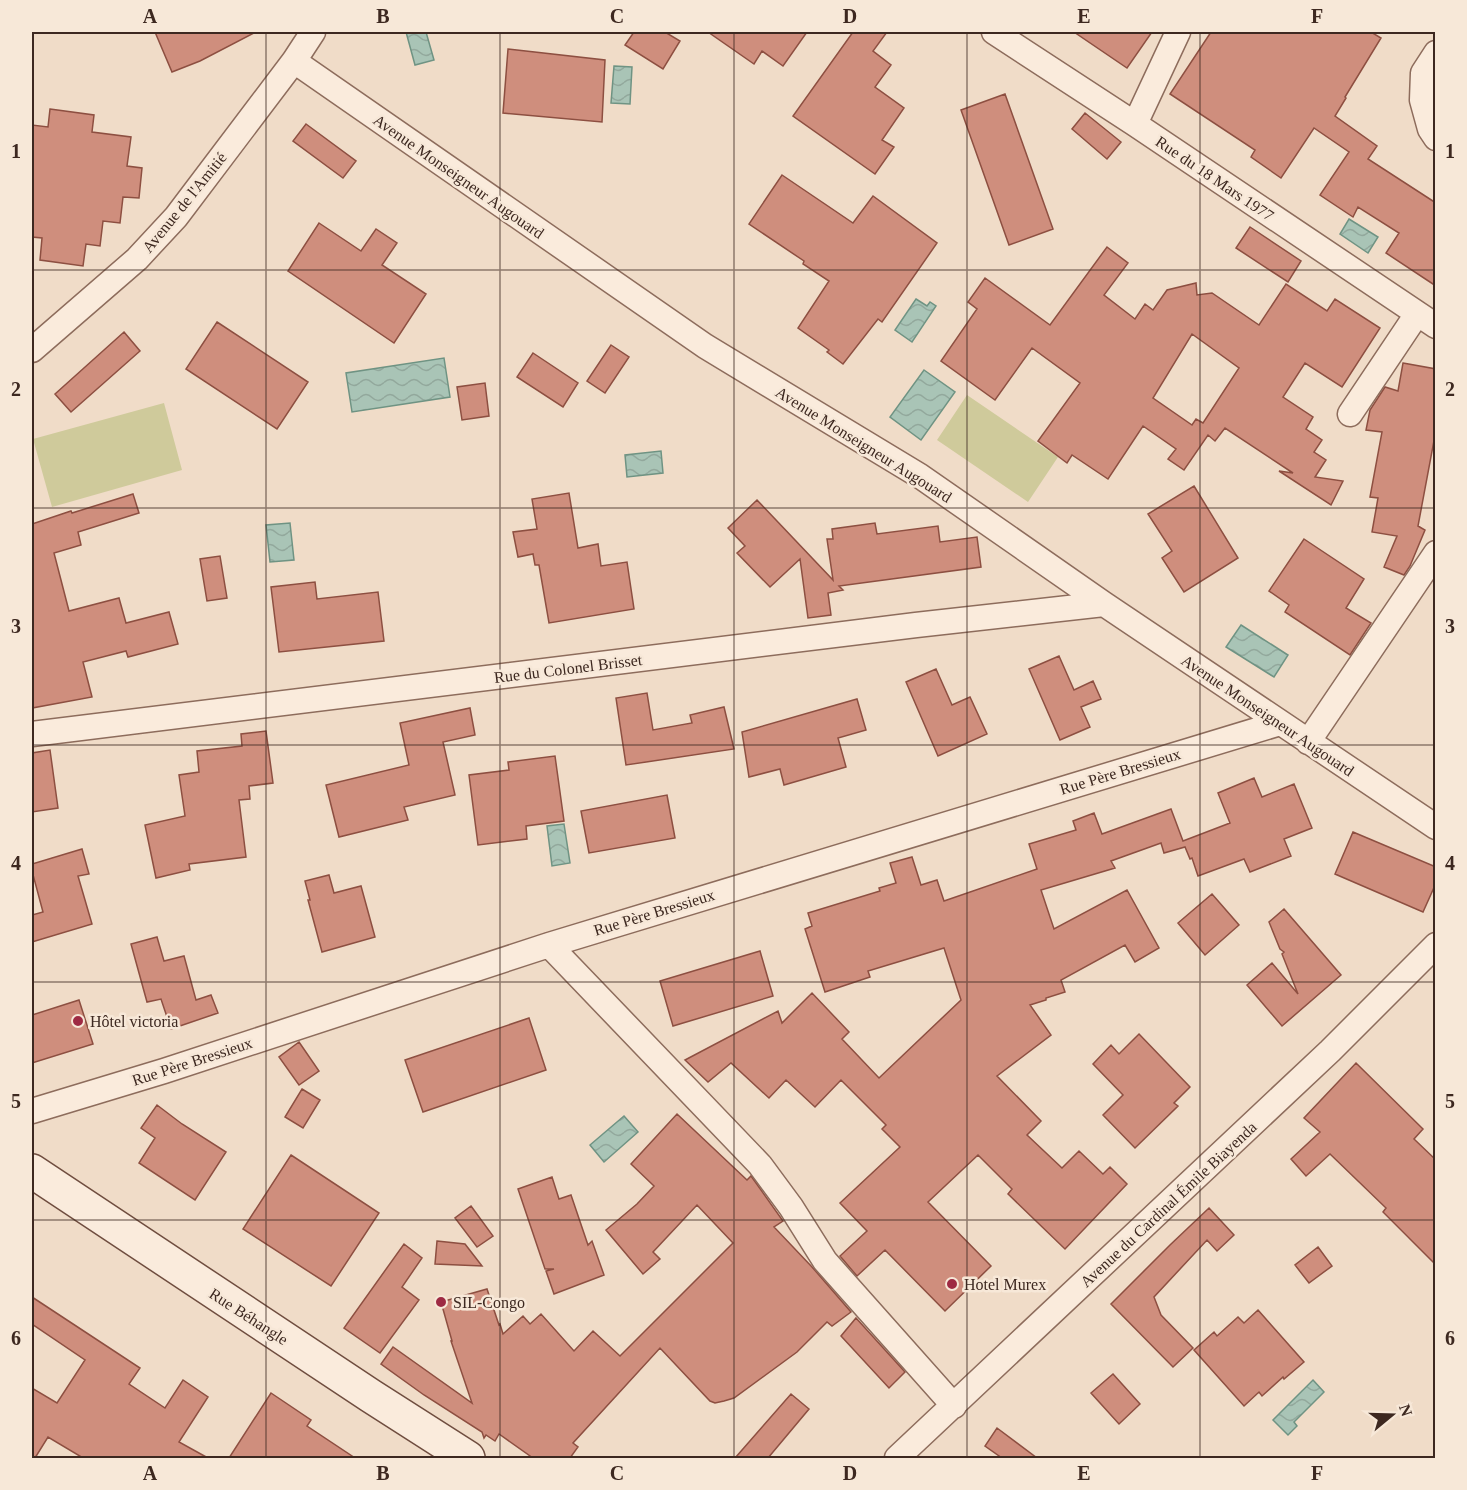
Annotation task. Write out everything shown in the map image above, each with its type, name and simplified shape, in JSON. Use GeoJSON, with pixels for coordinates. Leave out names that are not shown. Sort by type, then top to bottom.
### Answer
{"type":"FeatureCollection","features":[{"type":"Feature","properties":{"kind":"street","name":"Avenue de l'Amitié"},"geometry":{"type":"LineString","coordinates":[[32,350],[137,259],[176,217],[294,61],[313,32]]}},
{"type":"Feature","properties":{"kind":"street","name":"Rue du 18 Mars 1977"},"geometry":{"type":"LineString","coordinates":[[994,32],[1426,320]]}},
{"type":"Feature","properties":{"kind":"street"},"geometry":{"type":"LineString","coordinates":[[1135,124],[1178,32]]}},
{"type":"Feature","properties":{"kind":"street"},"geometry":{"type":"LineString","coordinates":[[1436,52],[1423,72],[1422,100],[1430,129],[1436,138]]}},
{"type":"Feature","properties":{"kind":"street","name":"Avenue Monseigneur Augouard"},"geometry":{"type":"LineString","coordinates":[[294,61],[705,346],[920,476],[1104,604],[1436,827]]}},
{"type":"Feature","properties":{"kind":"street"},"geometry":{"type":"LineString","coordinates":[[1350,414],[1426,320]]}},
{"type":"Feature","properties":{"kind":"street"},"geometry":{"type":"LineString","coordinates":[[1308,742],[1436,553]]}},
{"type":"Feature","properties":{"kind":"street","name":"Rue du Colonel Brisset"},"geometry":{"type":"LineString","coordinates":[[32,734],[904,626],[1104,604]]}},
{"type":"Feature","properties":{"kind":"street","name":"Rue Père Bressieux"},"geometry":{"type":"LineString","coordinates":[[32,1111],[175,1067],[549,945],[1280,723]]}},
{"type":"Feature","properties":{"kind":"street"},"geometry":{"type":"LineString","coordinates":[[549,945],[760,1166],[791,1207],[825,1261],[954,1406]]}},
{"type":"Feature","properties":{"kind":"street","name":"Avenue du Cardinal Émile Biayenda"},"geometry":{"type":"LineString","coordinates":[[897,1458],[1330,1051],[1436,945]]}},
{"type":"Feature","properties":{"kind":"street","name":"Rue Béhangle"},"geometry":{"type":"LineString","coordinates":[[32,1171],[468,1458]]}},
{"type":"Feature","properties":{"kind":"shaded area"},"geometry":{"type":"Polygon","coordinates":[[[967,395],[1058,457],[1028,502],[937,440],[967,395]]]}},
{"type":"Feature","properties":{"kind":"shaded area"},"geometry":{"type":"Polygon","coordinates":[[[164,403],[182,470],[52,507],[33,439],[164,403]]]}},
{"type":"Feature","properties":{"kind":"water"},"geometry":{"type":"Polygon","coordinates":[[[406,32],[426,32],[434,60],[415,65],[406,32]]]}},
{"type":"Feature","properties":{"kind":"water"},"geometry":{"type":"Polygon","coordinates":[[[614,66],[632,67],[630,104],[611,103],[614,66]]]}},
{"type":"Feature","properties":{"kind":"water"},"geometry":{"type":"Polygon","coordinates":[[[1349,219],[1378,237],[1368,253],[1340,234],[1349,219]]]}},
{"type":"Feature","properties":{"kind":"water"},"geometry":{"type":"Polygon","coordinates":[[[916,299],[927,306],[930,302],[936,306],[912,342],[895,330],[916,299]]]}},
{"type":"Feature","properties":{"kind":"water"},"geometry":{"type":"Polygon","coordinates":[[[444,358],[450,397],[352,412],[346,373],[444,358]]]}},
{"type":"Feature","properties":{"kind":"water"},"geometry":{"type":"Polygon","coordinates":[[[924,370],[955,392],[921,440],[890,417],[924,370]]]}},
{"type":"Feature","properties":{"kind":"water"},"geometry":{"type":"Polygon","coordinates":[[[661,451],[663,473],[627,477],[625,455],[661,451]]]}},
{"type":"Feature","properties":{"kind":"water"},"geometry":{"type":"Polygon","coordinates":[[[290,523],[294,560],[270,562],[266,525],[290,523]]]}},
{"type":"Feature","properties":{"kind":"water"},"geometry":{"type":"Polygon","coordinates":[[[1241,625],[1288,655],[1274,677],[1226,647],[1241,625]]]}},
{"type":"Feature","properties":{"kind":"water"},"geometry":{"type":"Polygon","coordinates":[[[564,824],[570,863],[552,866],[547,826],[564,824]]]}},
{"type":"Feature","properties":{"kind":"water"},"geometry":{"type":"Polygon","coordinates":[[[624,1116],[638,1132],[604,1162],[590,1145],[624,1116]]]}},
{"type":"Feature","properties":{"kind":"water"},"geometry":{"type":"Polygon","coordinates":[[[1313,1380],[1324,1392],[1294,1422],[1297,1426],[1288,1435],[1273,1420],[1313,1380]]]}},
{"type":"Feature","properties":{"kind":"building"},"geometry":{"type":"Polygon","coordinates":[[[155,32],[256,32],[200,61],[172,72],[155,32]]]}},
{"type":"Feature","properties":{"kind":"building"},"geometry":{"type":"Polygon","coordinates":[[[634,32],[665,32],[680,41],[663,69],[625,45],[634,32]]]}},
{"type":"Feature","properties":{"kind":"building"},"geometry":{"type":"Polygon","coordinates":[[[708,32],[807,32],[783,66],[762,51],[754,64],[708,32]]]}},
{"type":"Feature","properties":{"kind":"building"},"geometry":{"type":"Polygon","coordinates":[[[853,32],[887,32],[873,51],[891,65],[875,87],[904,108],[882,140],[894,147],[875,174],[793,116],[853,32]]]}},
{"type":"Feature","properties":{"kind":"building"},"geometry":{"type":"Polygon","coordinates":[[[1074,32],[1152,32],[1127,68],[1074,32]]]}},
{"type":"Feature","properties":{"kind":"building"},"geometry":{"type":"Polygon","coordinates":[[[1211,32],[1371,32],[1381,38],[1335,116],[1377,146],[1368,159],[1436,203],[1436,286],[1386,253],[1399,233],[1358,207],[1353,217],[1320,195],[1349,152],[1314,128],[1281,178],[1251,157],[1255,150],[1170,94],[1211,32]]]}},
{"type":"Feature","properties":{"kind":"building"},"geometry":{"type":"Polygon","coordinates":[[[508,49],[605,60],[602,122],[503,113],[508,49]]]}},
{"type":"Feature","properties":{"kind":"building"},"geometry":{"type":"Polygon","coordinates":[[[1005,94],[1053,229],[1009,245],[961,110],[1005,94]]]}},
{"type":"Feature","properties":{"kind":"building"},"geometry":{"type":"Polygon","coordinates":[[[50,109],[94,115],[92,132],[131,137],[127,166],[142,168],[139,198],[123,197],[120,223],[103,221],[100,246],[86,244],[83,266],[40,260],[42,238],[32,237],[32,125],[48,127],[50,109]]]}},
{"type":"Feature","properties":{"kind":"building"},"geometry":{"type":"Polygon","coordinates":[[[1085,113],[1121,142],[1107,159],[1072,129],[1085,113]]]}},
{"type":"Feature","properties":{"kind":"building"},"geometry":{"type":"Polygon","coordinates":[[[306,124],[356,161],[343,178],[293,141],[306,124]]]}},
{"type":"Feature","properties":{"kind":"building"},"geometry":{"type":"Polygon","coordinates":[[[782,175],[853,223],[873,196],[937,243],[882,322],[878,319],[843,364],[827,352],[829,350],[798,328],[829,281],[749,224],[782,175]]]}},
{"type":"Feature","properties":{"kind":"building"},"geometry":{"type":"Polygon","coordinates":[[[319,223],[361,251],[376,229],[397,243],[382,265],[426,294],[394,343],[288,271],[319,223]]]}},
{"type":"Feature","properties":{"kind":"building"},"geometry":{"type":"Polygon","coordinates":[[[1250,227],[1301,261],[1288,282],[1236,248],[1250,227]]]}},
{"type":"Feature","properties":{"kind":"building"},"geometry":{"type":"Polygon","coordinates":[[[1107,247],[1128,263],[1104,295],[1135,319],[1145,304],[1153,310],[1167,290],[1196,283],[1197,295],[1212,293],[1259,325],[1286,284],[1327,311],[1335,299],[1380,328],[1342,387],[1305,363],[1283,397],[1313,417],[1306,429],[1322,440],[1314,452],[1326,460],[1315,477],[1343,481],[1331,505],[1279,471],[1293,473],[1225,428],[1215,441],[1208,435],[1184,470],[1168,459],[1176,449],[1143,426],[1108,479],[1072,455],[1067,463],[1038,441],[1080,383],[1032,348],[995,400],[941,361],[977,309],[968,302],[985,278],[1050,325],[1107,247]],[[1192,334],[1153,398],[1192,425],[1196,419],[1203,423],[1239,368],[1192,334]]]}},
{"type":"Feature","properties":{"kind":"building"},"geometry":{"type":"Polygon","coordinates":[[[217,322],[308,382],[277,429],[186,369],[217,322]]]}},
{"type":"Feature","properties":{"kind":"building"},"geometry":{"type":"Polygon","coordinates":[[[124,332],[140,351],[71,412],[55,394],[124,332]]]}},
{"type":"Feature","properties":{"kind":"building"},"geometry":{"type":"Polygon","coordinates":[[[611,345],[629,357],[605,393],[587,381],[611,345]]]}},
{"type":"Feature","properties":{"kind":"building"},"geometry":{"type":"Polygon","coordinates":[[[533,353],[578,383],[563,407],[517,377],[533,353]]]}},
{"type":"Feature","properties":{"kind":"building"},"geometry":{"type":"Polygon","coordinates":[[[1403,363],[1436,369],[1436,430],[1418,526],[1425,530],[1404,575],[1384,567],[1397,536],[1372,532],[1378,498],[1370,497],[1382,432],[1366,430],[1370,410],[1385,387],[1398,391],[1403,363]]]}},
{"type":"Feature","properties":{"kind":"building"},"geometry":{"type":"Polygon","coordinates":[[[485,383],[489,416],[462,420],[457,387],[485,383]]]}},
{"type":"Feature","properties":{"kind":"building"},"geometry":{"type":"Polygon","coordinates":[[[1194,486],[1238,558],[1184,592],[1162,558],[1172,551],[1148,514],[1194,486]]]}},
{"type":"Feature","properties":{"kind":"building"},"geometry":{"type":"Polygon","coordinates":[[[569,493],[578,548],[598,544],[601,566],[627,562],[634,609],[549,623],[539,565],[535,565],[533,554],[518,557],[513,532],[537,529],[532,499],[569,493]]]}},
{"type":"Feature","properties":{"kind":"building"},"geometry":{"type":"Polygon","coordinates":[[[133,494],[139,513],[78,532],[81,545],[54,553],[69,611],[119,598],[126,623],[169,612],[178,644],[128,657],[126,651],[83,662],[92,697],[32,708],[32,524],[133,494]]]}},
{"type":"Feature","properties":{"kind":"building"},"geometry":{"type":"Polygon","coordinates":[[[757,500],[833,580],[827,539],[833,539],[832,529],[875,523],[877,534],[938,526],[940,542],[977,537],[981,567],[839,586],[843,590],[828,593],[831,615],[808,618],[800,559],[770,587],[737,553],[745,546],[728,528],[757,500]]]}},
{"type":"Feature","properties":{"kind":"building"},"geometry":{"type":"Polygon","coordinates":[[[1304,539],[1364,579],[1346,608],[1371,623],[1350,655],[1285,612],[1289,605],[1269,591],[1304,539]]]}},
{"type":"Feature","properties":{"kind":"building"},"geometry":{"type":"Polygon","coordinates":[[[220,556],[227,598],[207,601],[200,559],[220,556]]]}},
{"type":"Feature","properties":{"kind":"building"},"geometry":{"type":"Polygon","coordinates":[[[315,582],[317,599],[378,592],[384,641],[279,652],[271,587],[315,582]]]}},
{"type":"Feature","properties":{"kind":"building"},"geometry":{"type":"Polygon","coordinates":[[[1059,656],[1074,690],[1093,681],[1101,699],[1081,707],[1090,727],[1060,740],[1029,669],[1059,656]]]}},
{"type":"Feature","properties":{"kind":"building"},"geometry":{"type":"Polygon","coordinates":[[[936,669],[952,705],[970,697],[987,734],[938,756],[906,682],[936,669]]]}},
{"type":"Feature","properties":{"kind":"building"},"geometry":{"type":"Polygon","coordinates":[[[647,693],[653,730],[692,723],[690,715],[724,707],[734,749],[626,765],[616,698],[647,693]]]}},
{"type":"Feature","properties":{"kind":"building"},"geometry":{"type":"Polygon","coordinates":[[[857,699],[866,730],[838,738],[846,767],[784,785],[780,769],[749,777],[742,732],[857,699]]]}},
{"type":"Feature","properties":{"kind":"building"},"geometry":{"type":"Polygon","coordinates":[[[470,708],[475,735],[443,742],[455,795],[404,807],[408,820],[339,837],[326,785],[409,765],[400,723],[470,708]]]}},
{"type":"Feature","properties":{"kind":"building"},"geometry":{"type":"Polygon","coordinates":[[[266,731],[273,783],[249,786],[250,799],[239,800],[246,857],[189,864],[190,870],[156,878],[145,825],[185,816],[179,775],[199,772],[197,751],[242,746],[241,734],[266,731]]]}},
{"type":"Feature","properties":{"kind":"building"},"geometry":{"type":"Polygon","coordinates":[[[50,750],[58,808],[32,812],[32,753],[50,750]]]}},
{"type":"Feature","properties":{"kind":"building"},"geometry":{"type":"Polygon","coordinates":[[[555,756],[564,821],[526,826],[527,839],[478,845],[469,775],[509,770],[508,762],[555,756]]]}},
{"type":"Feature","properties":{"kind":"building"},"geometry":{"type":"Polygon","coordinates":[[[1254,778],[1262,797],[1294,784],[1312,828],[1284,839],[1291,856],[1250,872],[1244,859],[1198,876],[1192,858],[1190,859],[1185,847],[1164,853],[1161,843],[1111,861],[1115,868],[1041,890],[1054,929],[1127,890],[1159,948],[1135,962],[1125,945],[1061,980],[1065,992],[1030,1005],[1051,1035],[997,1076],[1041,1121],[1027,1135],[1062,1168],[1079,1151],[1103,1174],[1110,1167],[1127,1184],[1065,1249],[1008,1194],[1012,1189],[978,1155],[928,1202],[991,1266],[945,1311],[885,1250],[857,1276],[840,1256],[867,1231],[840,1203],[900,1147],[882,1129],[886,1125],[841,1080],[815,1107],[786,1080],[769,1098],[731,1063],[708,1082],[685,1060],[778,1011],[782,1023],[812,993],[849,1032],[842,1039],[879,1078],[961,1000],[944,948],[868,971],[870,977],[825,992],[805,929],[812,926],[808,913],[880,891],[879,888],[896,883],[890,863],[912,857],[921,885],[937,880],[944,901],[1037,869],[1029,844],[1076,830],[1073,821],[1094,813],[1102,834],[1171,809],[1183,841],[1230,823],[1218,793],[1254,778]]]}},
{"type":"Feature","properties":{"kind":"building"},"geometry":{"type":"Polygon","coordinates":[[[667,795],[675,838],[589,853],[581,811],[667,795]]]}},
{"type":"Feature","properties":{"kind":"building"},"geometry":{"type":"Polygon","coordinates":[[[1353,832],[1436,867],[1436,883],[1423,912],[1335,874],[1353,832]]]}},
{"type":"Feature","properties":{"kind":"building"},"geometry":{"type":"Polygon","coordinates":[[[82,849],[89,874],[78,876],[92,924],[32,942],[32,915],[43,912],[32,864],[82,849]]]}},
{"type":"Feature","properties":{"kind":"building"},"geometry":{"type":"Polygon","coordinates":[[[329,875],[334,893],[361,886],[375,937],[322,952],[305,881],[329,875]]]}},
{"type":"Feature","properties":{"kind":"building"},"geometry":{"type":"Polygon","coordinates":[[[1212,894],[1239,925],[1205,955],[1178,923],[1212,894]]]}},
{"type":"Feature","properties":{"kind":"building"},"geometry":{"type":"Polygon","coordinates":[[[1284,909],[1341,975],[1282,1026],[1247,985],[1272,963],[1298,994],[1282,954],[1284,952],[1280,949],[1269,922],[1284,909]]]}},
{"type":"Feature","properties":{"kind":"building"},"geometry":{"type":"Polygon","coordinates":[[[157,937],[164,961],[184,956],[196,1000],[211,995],[218,1013],[171,1029],[161,999],[147,1002],[131,944],[157,937]]]}},
{"type":"Feature","properties":{"kind":"building"},"geometry":{"type":"Polygon","coordinates":[[[760,951],[773,996],[673,1026],[660,981],[760,951]]]}},
{"type":"Feature","properties":{"kind":"building"},"geometry":{"type":"Polygon","coordinates":[[[79,1000],[93,1044],[32,1063],[32,1015],[79,1000]]]}},
{"type":"Feature","properties":{"kind":"building"},"geometry":{"type":"Polygon","coordinates":[[[529,1018],[546,1070],[423,1112],[405,1060],[529,1018]]]}},
{"type":"Feature","properties":{"kind":"building"},"geometry":{"type":"Polygon","coordinates":[[[1139,1034],[1190,1087],[1174,1103],[1178,1106],[1135,1148],[1103,1115],[1123,1095],[1093,1064],[1111,1045],[1119,1054],[1139,1034]]]}},
{"type":"Feature","properties":{"kind":"building"},"geometry":{"type":"Polygon","coordinates":[[[299,1042],[319,1071],[299,1085],[279,1057],[299,1042]]]}},
{"type":"Feature","properties":{"kind":"building"},"geometry":{"type":"Polygon","coordinates":[[[1356,1063],[1423,1129],[1414,1139],[1436,1160],[1436,1265],[1383,1212],[1386,1208],[1330,1154],[1306,1176],[1291,1159],[1320,1132],[1304,1118],[1356,1063]]]}},
{"type":"Feature","properties":{"kind":"building"},"geometry":{"type":"Polygon","coordinates":[[[302,1089],[320,1100],[303,1128],[285,1117],[302,1089]]]}},
{"type":"Feature","properties":{"kind":"building"},"geometry":{"type":"Polygon","coordinates":[[[157,1105],[226,1152],[195,1200],[139,1163],[155,1138],[141,1128],[157,1105]]]}},
{"type":"Feature","properties":{"kind":"building"},"geometry":{"type":"Polygon","coordinates":[[[677,1114],[747,1180],[751,1176],[783,1221],[774,1227],[851,1312],[832,1326],[827,1322],[797,1352],[734,1398],[715,1403],[710,1401],[660,1348],[573,1443],[578,1447],[570,1458],[533,1458],[499,1434],[495,1441],[486,1435],[484,1438],[482,1432],[381,1364],[393,1347],[472,1403],[451,1341],[441,1302],[487,1289],[503,1334],[523,1316],[530,1324],[541,1314],[574,1351],[593,1331],[620,1356],[733,1243],[697,1205],[653,1252],[660,1259],[643,1274],[606,1230],[654,1186],[631,1164],[677,1114]]]}},
{"type":"Feature","properties":{"kind":"building"},"geometry":{"type":"Polygon","coordinates":[[[291,1155],[379,1213],[331,1286],[243,1229],[291,1155]]]}},
{"type":"Feature","properties":{"kind":"building"},"geometry":{"type":"Polygon","coordinates":[[[552,1177],[559,1199],[571,1195],[588,1245],[592,1241],[604,1275],[554,1294],[546,1271],[554,1269],[545,1269],[518,1189],[552,1177]]]}},
{"type":"Feature","properties":{"kind":"building"},"geometry":{"type":"Polygon","coordinates":[[[471,1206],[493,1236],[477,1247],[455,1218],[471,1206]]]}},
{"type":"Feature","properties":{"kind":"building"},"geometry":{"type":"Polygon","coordinates":[[[1209,1208],[1234,1235],[1217,1251],[1207,1240],[1154,1297],[1161,1315],[1193,1348],[1173,1367],[1111,1304],[1209,1208]]]}},
{"type":"Feature","properties":{"kind":"building"},"geometry":{"type":"Polygon","coordinates":[[[437,1241],[465,1244],[482,1266],[435,1264],[437,1241]]]}},
{"type":"Feature","properties":{"kind":"building"},"geometry":{"type":"Polygon","coordinates":[[[404,1244],[422,1258],[402,1287],[419,1300],[380,1353],[344,1328],[404,1244]]]}},
{"type":"Feature","properties":{"kind":"building"},"geometry":{"type":"Polygon","coordinates":[[[1318,1247],[1332,1266],[1309,1283],[1295,1265],[1318,1247]]]}},
{"type":"Feature","properties":{"kind":"building"},"geometry":{"type":"Polygon","coordinates":[[[32,1297],[140,1368],[129,1384],[165,1408],[183,1380],[208,1397],[179,1442],[208,1458],[83,1458],[48,1437],[35,1458],[32,1458],[32,1388],[57,1403],[85,1360],[32,1324],[32,1297]]]}},
{"type":"Feature","properties":{"kind":"building"},"geometry":{"type":"Polygon","coordinates":[[[1258,1310],[1304,1362],[1262,1396],[1259,1392],[1244,1406],[1194,1350],[1214,1332],[1217,1336],[1238,1317],[1244,1323],[1258,1310]]]}},
{"type":"Feature","properties":{"kind":"building"},"geometry":{"type":"Polygon","coordinates":[[[856,1318],[905,1372],[889,1388],[841,1336],[856,1318]]]}},
{"type":"Feature","properties":{"kind":"building"},"geometry":{"type":"Polygon","coordinates":[[[1113,1374],[1140,1404],[1119,1424],[1091,1393],[1113,1374]]]}},
{"type":"Feature","properties":{"kind":"building"},"geometry":{"type":"Polygon","coordinates":[[[271,1393],[311,1420],[307,1426],[355,1458],[229,1458],[271,1393]]]}},
{"type":"Feature","properties":{"kind":"building"},"geometry":{"type":"Polygon","coordinates":[[[791,1394],[809,1409],[768,1458],[735,1458],[791,1394]]]}},
{"type":"Feature","properties":{"kind":"building"},"geometry":{"type":"Polygon","coordinates":[[[997,1428],[1037,1458],[1002,1458],[985,1446],[997,1428]]]}},
{"type":"Feature","properties":{"kind":"place","name":"Hôtel victoria"},"geometry":{"type":"Point","coordinates":[78,1021]}},
{"type":"Feature","properties":{"kind":"place","name":"Hotel Murex"},"geometry":{"type":"Point","coordinates":[952,1284]}},
{"type":"Feature","properties":{"kind":"place","name":"SIL-Congo"},"geometry":{"type":"Point","coordinates":[441,1302]}}]}
